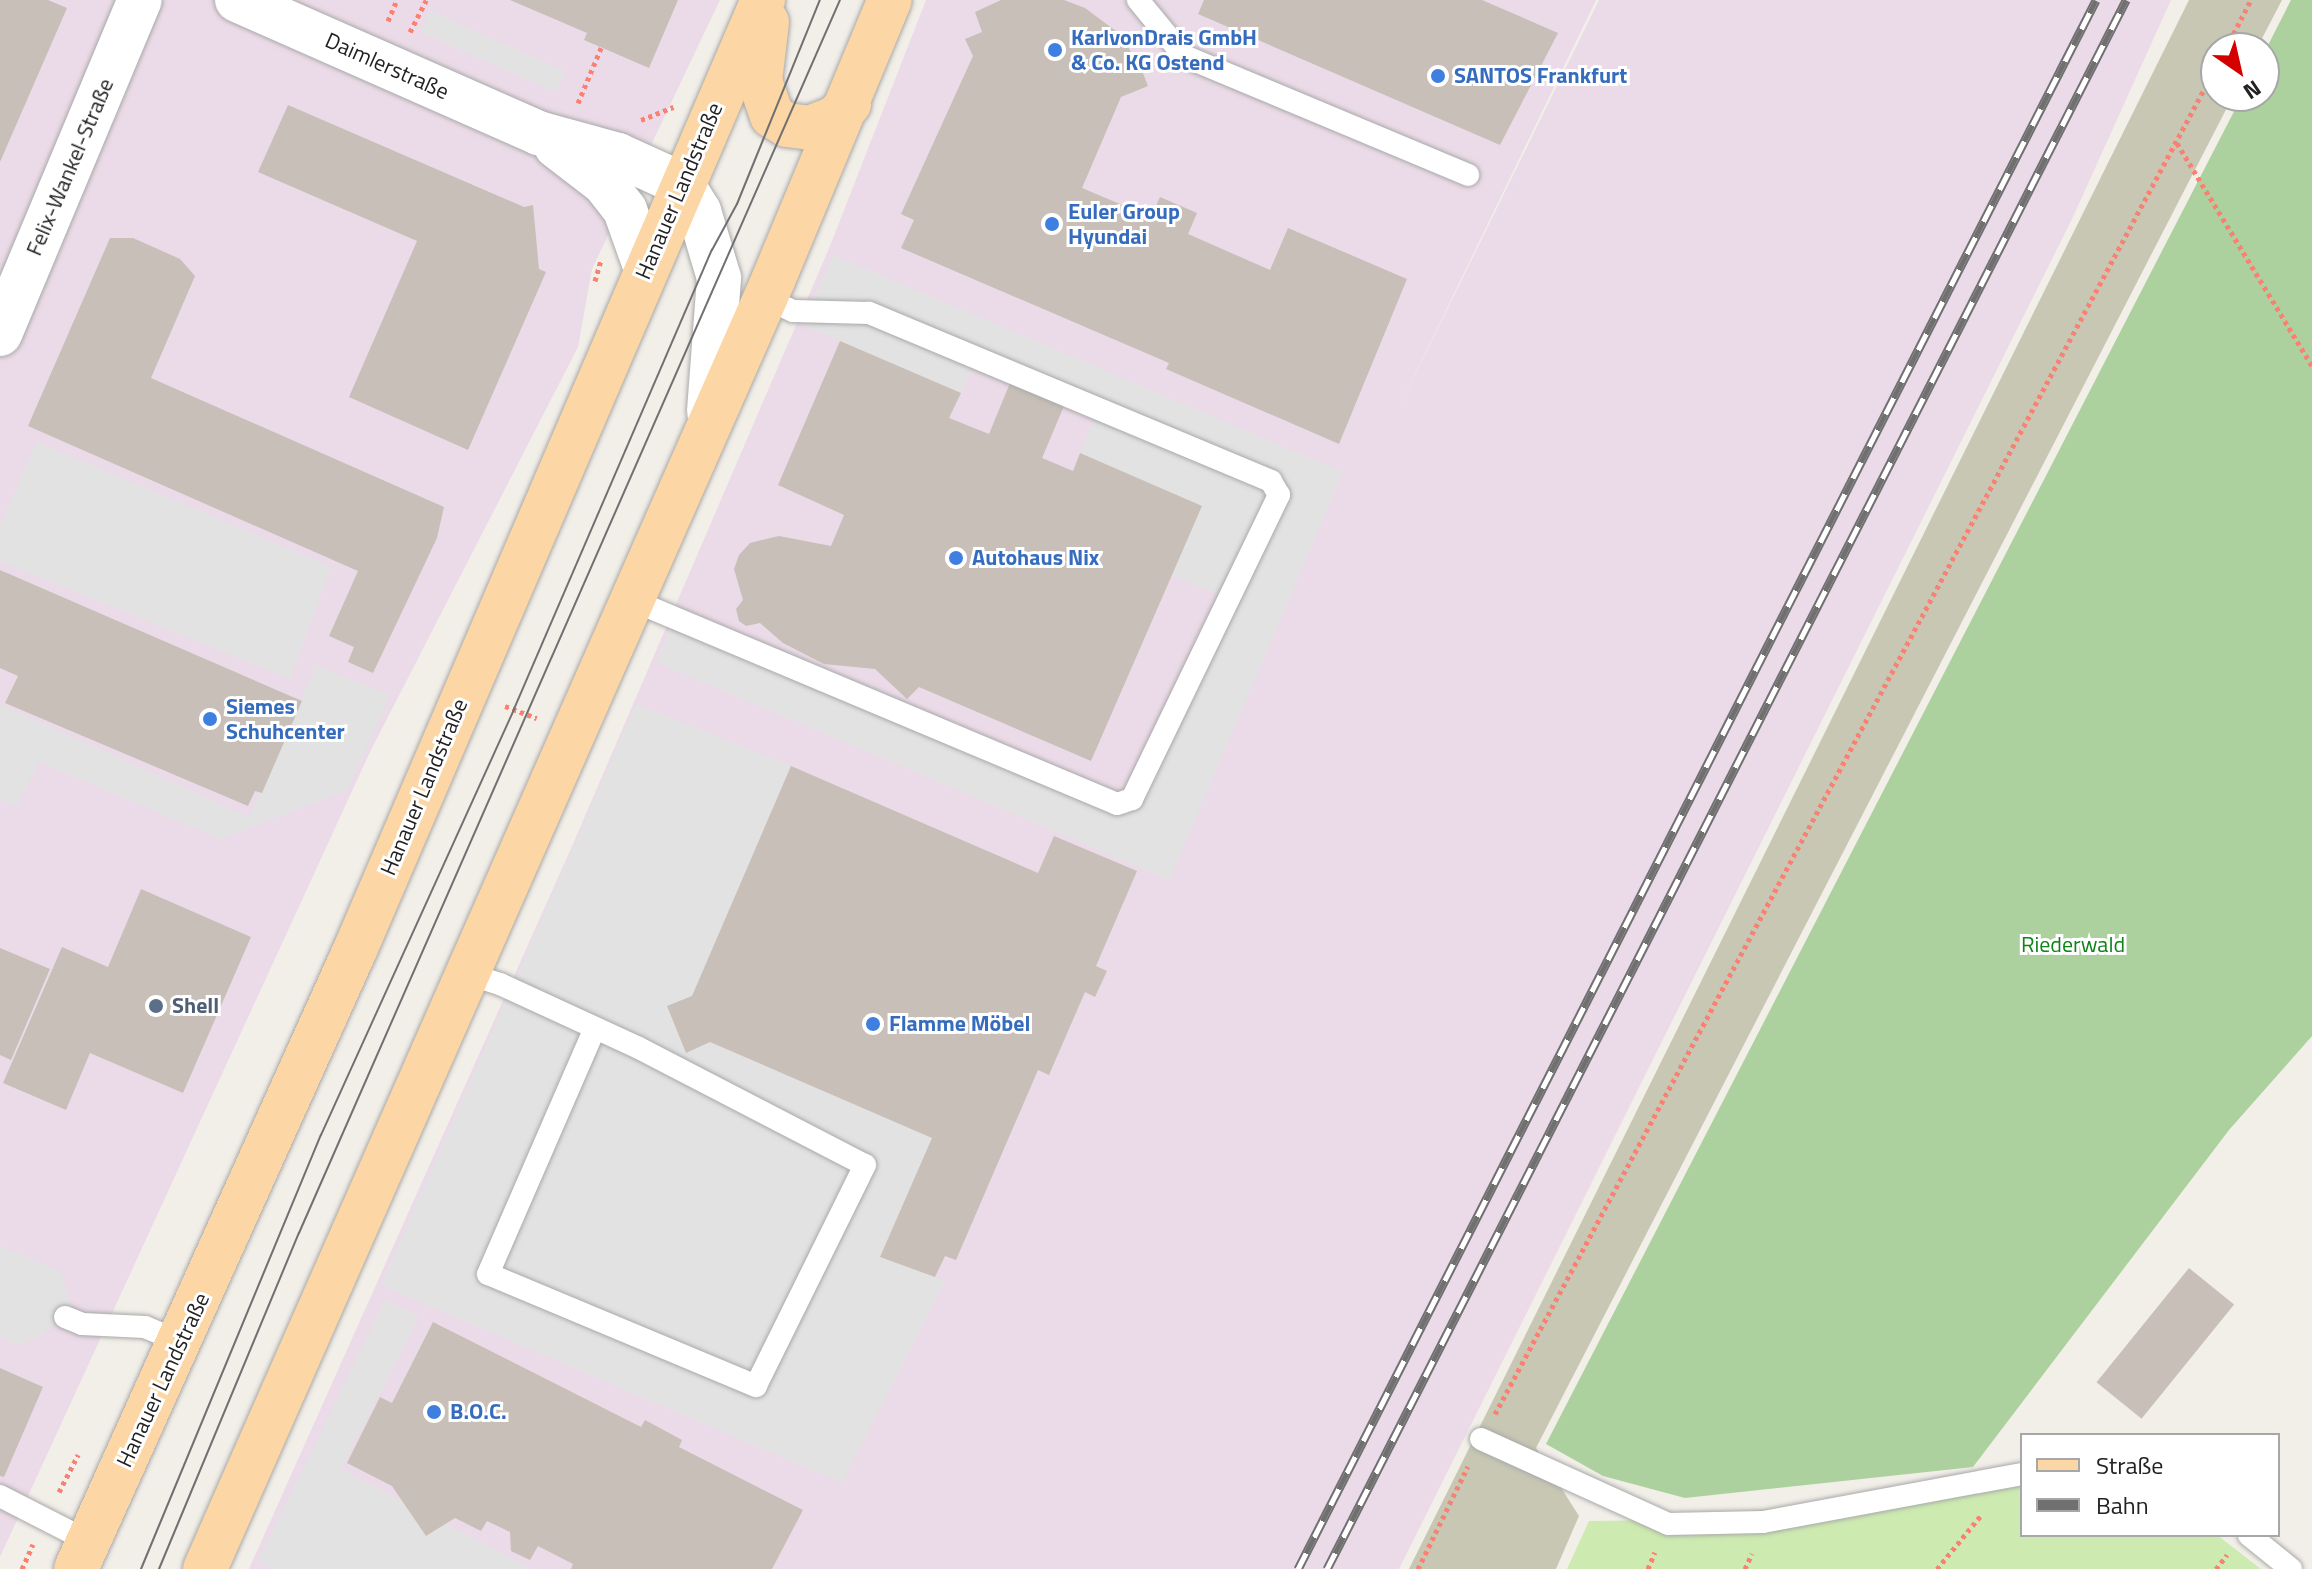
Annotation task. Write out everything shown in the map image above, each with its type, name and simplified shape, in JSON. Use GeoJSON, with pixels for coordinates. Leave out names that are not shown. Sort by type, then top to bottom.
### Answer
{"type":"FeatureCollection","features":[{"type":"Feature","properties":{"kind":"main road","name":"Hanauer Landstraße"},"geometry":{"type":"LineString","coordinates":[[82,1555],[181,1342],[763,0]]}},
{"type":"Feature","properties":{"kind":"main road"},"geometry":{"type":"LineString","coordinates":[[771,0],[760,81],[772,116],[787,125],[810,128],[835,118],[849,104]]}},
{"type":"Feature","properties":{"kind":"main road"},"geometry":{"type":"LineString","coordinates":[[205,1569],[704,438],[849,104],[890,0]]}},
{"type":"Feature","properties":{"kind":"street","name":"Felix-Wankel-Straße"},"geometry":{"type":"LineString","coordinates":[[0,334],[140,0]]}},
{"type":"Feature","properties":{"kind":"street","name":"Daimlerstraße"},"geometry":{"type":"LineString","coordinates":[[237,0],[556,122],[682,184]]}},
{"type":"Feature","properties":{"kind":"street","name":"Daimlerstraße"},"geometry":{"type":"LineString","coordinates":[[556,122],[585,166],[618,201],[635,229],[646,269]]}},
{"type":"Feature","properties":{"kind":"street"},"geometry":{"type":"LineString","coordinates":[[682,184],[703,222],[721,301],[704,438]]}},
{"type":"Feature","properties":{"kind":"lane"},"geometry":{"type":"LineString","coordinates":[[1138,0],[1184,56],[1468,175]]}},
{"type":"Feature","properties":{"kind":"lane"},"geometry":{"type":"LineString","coordinates":[[632,600],[1117,804],[1132,799],[1279,495],[1271,481],[869,313],[793,311],[765,298]]}},
{"type":"Feature","properties":{"kind":"lane"},"geometry":{"type":"LineString","coordinates":[[469,974],[595,1028],[865,1165],[756,1386],[488,1274],[595,1028]]}},
{"type":"Feature","properties":{"kind":"lane"},"geometry":{"type":"LineString","coordinates":[[65,1317],[82,1324],[145,1327],[181,1342]]}},
{"type":"Feature","properties":{"kind":"lane"},"geometry":{"type":"LineString","coordinates":[[1481,1439],[1668,1524],[1763,1522],[2018,1474]]}},
{"type":"Feature","properties":{"kind":"lane"},"geometry":{"type":"LineString","coordinates":[[0,1496],[82,1555]]}},
{"type":"Feature","properties":{"kind":"lane"},"geometry":{"type":"LineString","coordinates":[[2251,1537],[2291,1569]]}},
{"type":"Feature","properties":{"kind":"path"},"geometry":{"type":"LineString","coordinates":[[386,26],[397,0]]}},
{"type":"Feature","properties":{"kind":"path"},"geometry":{"type":"LineString","coordinates":[[408,36],[426,0]]}},
{"type":"Feature","properties":{"kind":"path"},"geometry":{"type":"LineString","coordinates":[[2234,32],[2251,0]]}},
{"type":"Feature","properties":{"kind":"path"},"geometry":{"type":"LineString","coordinates":[[556,122],[601,48]]}},
{"type":"Feature","properties":{"kind":"path"},"geometry":{"type":"LineString","coordinates":[[1418,1569],[1481,1439],[2200,98]]}},
{"type":"Feature","properties":{"kind":"path"},"geometry":{"type":"LineString","coordinates":[[2177,142],[2312,366]]}},
{"type":"Feature","properties":{"kind":"path"},"geometry":{"type":"LineString","coordinates":[[1937,1569],[2018,1474]]}},
{"type":"Feature","properties":{"kind":"path"},"geometry":{"type":"LineString","coordinates":[[1648,1569],[1658,1546]]}},
{"type":"Feature","properties":{"kind":"shaded area"},"geometry":{"type":"Polygon","coordinates":[[[0,0],[720,0],[592,269],[578,347],[370,752],[0,1557],[0,0]]]}},
{"type":"Feature","properties":{"kind":"shaded area"},"geometry":{"type":"Polygon","coordinates":[[[926,0],[1596,0],[1394,418],[1599,0],[2171,0],[2073,217],[1399,1569],[249,1569],[573,844],[830,246],[926,0]]]}},
{"type":"Feature","properties":{"kind":"shaded area"},"geometry":{"type":"Polygon","coordinates":[[[2189,0],[2282,0],[2265,32],[2200,32],[2200,112],[2225,112],[1536,1448],[1579,1516],[1556,1569],[1409,1569],[2189,0]]]}},
{"type":"Feature","properties":{"kind":"shaded area"},"geometry":{"type":"Polygon","coordinates":[[[430,11],[565,71],[556,92],[421,32],[430,11]]]}},
{"type":"Feature","properties":{"kind":"shaded area"},"geometry":{"type":"Polygon","coordinates":[[[833,255],[1343,472],[1169,880],[656,662],[676,616],[1135,811],[1226,598],[1171,575],[1080,453],[1094,419],[973,367],[961,393],[803,325],[833,255]]]}},
{"type":"Feature","properties":{"kind":"shaded area"},"geometry":{"type":"Polygon","coordinates":[[[37,442],[331,567],[290,679],[0,561],[0,525],[37,442]]]}},
{"type":"Feature","properties":{"kind":"shaded area"},"geometry":{"type":"Polygon","coordinates":[[[316,666],[391,695],[347,790],[221,839],[39,762],[16,807],[0,800],[0,704],[249,817],[316,666]]]}},
{"type":"Feature","properties":{"kind":"shaded area"},"geometry":{"type":"Polygon","coordinates":[[[636,704],[791,766],[692,996],[668,1006],[686,1052],[710,1042],[932,1138],[881,1257],[945,1281],[842,1483],[381,1285],[636,704]]]}},
{"type":"Feature","properties":{"kind":"shaded area"},"geometry":{"type":"Polygon","coordinates":[[[0,1246],[61,1272],[71,1306],[42,1336],[18,1345],[0,1337],[0,1246]]]}},
{"type":"Feature","properties":{"kind":"shaded area"},"geometry":{"type":"Polygon","coordinates":[[[385,1300],[419,1317],[341,1469],[532,1569],[275,1569],[258,1561],[385,1300]]]}},
{"type":"Feature","properties":{"kind":"green space","name":"Riederwald"},"geometry":{"type":"Polygon","coordinates":[[[2291,0],[2312,0],[2312,1036],[2229,1130],[1973,1467],[1685,1498],[1603,1476],[1546,1444],[2234,112],[2280,112],[2280,32],[2275,32],[2291,0]]]}},
{"type":"Feature","properties":{"kind":"green space"},"geometry":{"type":"Polygon","coordinates":[[[2020,1481],[2020,1537],[2220,1537],[2261,1569],[1567,1569],[1589,1521],[1669,1520],[2020,1481]]]}},
{"type":"Feature","properties":{"kind":"building"},"geometry":{"type":"Polygon","coordinates":[[[0,0],[48,0],[67,8],[0,162],[0,0]]]}},
{"type":"Feature","properties":{"kind":"building"},"geometry":{"type":"Polygon","coordinates":[[[510,0],[678,0],[649,68],[584,40],[587,33],[510,0]]]}},
{"type":"Feature","properties":{"kind":"building","name":"Euler Group Hyundai"},"geometry":{"type":"Polygon","coordinates":[[[1001,0],[1064,0],[1085,8],[1120,34],[1141,68],[1148,86],[1121,97],[1082,188],[1151,217],[1160,197],[1197,213],[1188,234],[1270,270],[1288,228],[1407,279],[1339,444],[1166,369],[1169,363],[901,248],[914,220],[901,214],[973,56],[965,39],[982,32],[975,12],[1001,0]]]}},
{"type":"Feature","properties":{"kind":"building","name":"SANTOS Frankfurt"},"geometry":{"type":"Polygon","coordinates":[[[1204,0],[1482,0],[1558,33],[1500,145],[1198,14],[1204,0]]]}},
{"type":"Feature","properties":{"kind":"building"},"geometry":{"type":"Polygon","coordinates":[[[288,105],[524,207],[533,205],[539,269],[546,272],[468,450],[349,397],[417,241],[258,172],[288,105]]]}},
{"type":"Feature","properties":{"kind":"building"},"geometry":{"type":"Polygon","coordinates":[[[110,238],[133,238],[180,259],[195,276],[151,378],[444,507],[437,538],[373,673],[348,662],[354,647],[329,636],[358,571],[28,426],[110,238]]]}},
{"type":"Feature","properties":{"kind":"building"},"geometry":{"type":"Polygon","coordinates":[[[840,341],[961,393],[949,418],[989,434],[1010,383],[1064,406],[1042,458],[1073,471],[1080,453],[1202,506],[1091,761],[919,687],[907,699],[875,669],[824,664],[783,643],[760,623],[746,626],[739,621],[736,609],[743,600],[734,569],[739,555],[750,543],[779,536],[831,546],[844,515],[778,485],[840,341]]]}},
{"type":"Feature","properties":{"kind":"building"},"geometry":{"type":"Polygon","coordinates":[[[0,570],[302,701],[262,793],[255,791],[248,806],[5,703],[18,676],[0,668],[0,570]]]}},
{"type":"Feature","properties":{"kind":"building","name":"Flamme Möbel"},"geometry":{"type":"Polygon","coordinates":[[[791,766],[1038,873],[1054,836],[1137,871],[1096,966],[1107,971],[1095,997],[1085,992],[1049,1075],[1038,1070],[956,1260],[945,1256],[935,1277],[880,1257],[932,1138],[710,1042],[686,1053],[667,1006],[692,996],[791,766]]]}},
{"type":"Feature","properties":{"kind":"building","name":"Shell"},"geometry":{"type":"Polygon","coordinates":[[[141,889],[251,937],[183,1093],[90,1053],[66,1110],[3,1083],[62,947],[108,967],[141,889]]]}},
{"type":"Feature","properties":{"kind":"building"},"geometry":{"type":"Polygon","coordinates":[[[0,948],[50,969],[11,1060],[0,1055],[0,948]]]}},
{"type":"Feature","properties":{"kind":"building"},"geometry":{"type":"Polygon","coordinates":[[[2189,1268],[2234,1305],[2142,1419],[2096,1382],[2189,1268]]]}},
{"type":"Feature","properties":{"kind":"building"},"geometry":{"type":"Polygon","coordinates":[[[433,1322],[641,1427],[645,1420],[682,1440],[679,1447],[803,1510],[772,1569],[571,1569],[573,1564],[538,1546],[530,1560],[511,1551],[510,1532],[487,1521],[481,1531],[455,1518],[426,1536],[392,1486],[347,1463],[380,1397],[392,1403],[433,1322]]]}},
{"type":"Feature","properties":{"kind":"building"},"geometry":{"type":"Polygon","coordinates":[[[0,1368],[43,1387],[4,1477],[0,1476],[0,1368]]]}},
{"type":"Feature","properties":{"kind":"tram line"},"geometry":{"type":"LineString","coordinates":[[141,1569],[321,1135],[514,709],[712,250],[737,204],[820,0]]}},
{"type":"Feature","properties":{"kind":"tram line"},"geometry":{"type":"LineString","coordinates":[[159,1569],[299,1233],[840,0]]}},
{"type":"Feature","properties":{"kind":"railway"},"geometry":{"type":"LineString","coordinates":[[1298,1569],[2096,0]]}},
{"type":"Feature","properties":{"kind":"railway"},"geometry":{"type":"LineString","coordinates":[[1327,1569],[2126,0]]}},
{"type":"Feature","properties":{"kind":"place","name":"KarlvonDrais GmbH & Co. KG Ostend"},"geometry":{"type":"Point","coordinates":[1055,50]}},
{"type":"Feature","properties":{"kind":"place","name":"SANTOS Frankfurt"},"geometry":{"type":"Point","coordinates":[1438,76]}},
{"type":"Feature","properties":{"kind":"place","name":"Euler Group Hyundai"},"geometry":{"type":"Point","coordinates":[1052,224]}},
{"type":"Feature","properties":{"kind":"place","name":"Autohaus Nix"},"geometry":{"type":"Point","coordinates":[956,558]}},
{"type":"Feature","properties":{"kind":"place","name":"Siemes Schuhcenter"},"geometry":{"type":"Point","coordinates":[210,719]}},
{"type":"Feature","properties":{"kind":"place","name":"Shell"},"geometry":{"type":"Point","coordinates":[156,1006]}},
{"type":"Feature","properties":{"kind":"place","name":"Flamme Möbel"},"geometry":{"type":"Point","coordinates":[873,1024]}},
{"type":"Feature","properties":{"kind":"place","name":"B.O.C."},"geometry":{"type":"Point","coordinates":[434,1412]}}]}
